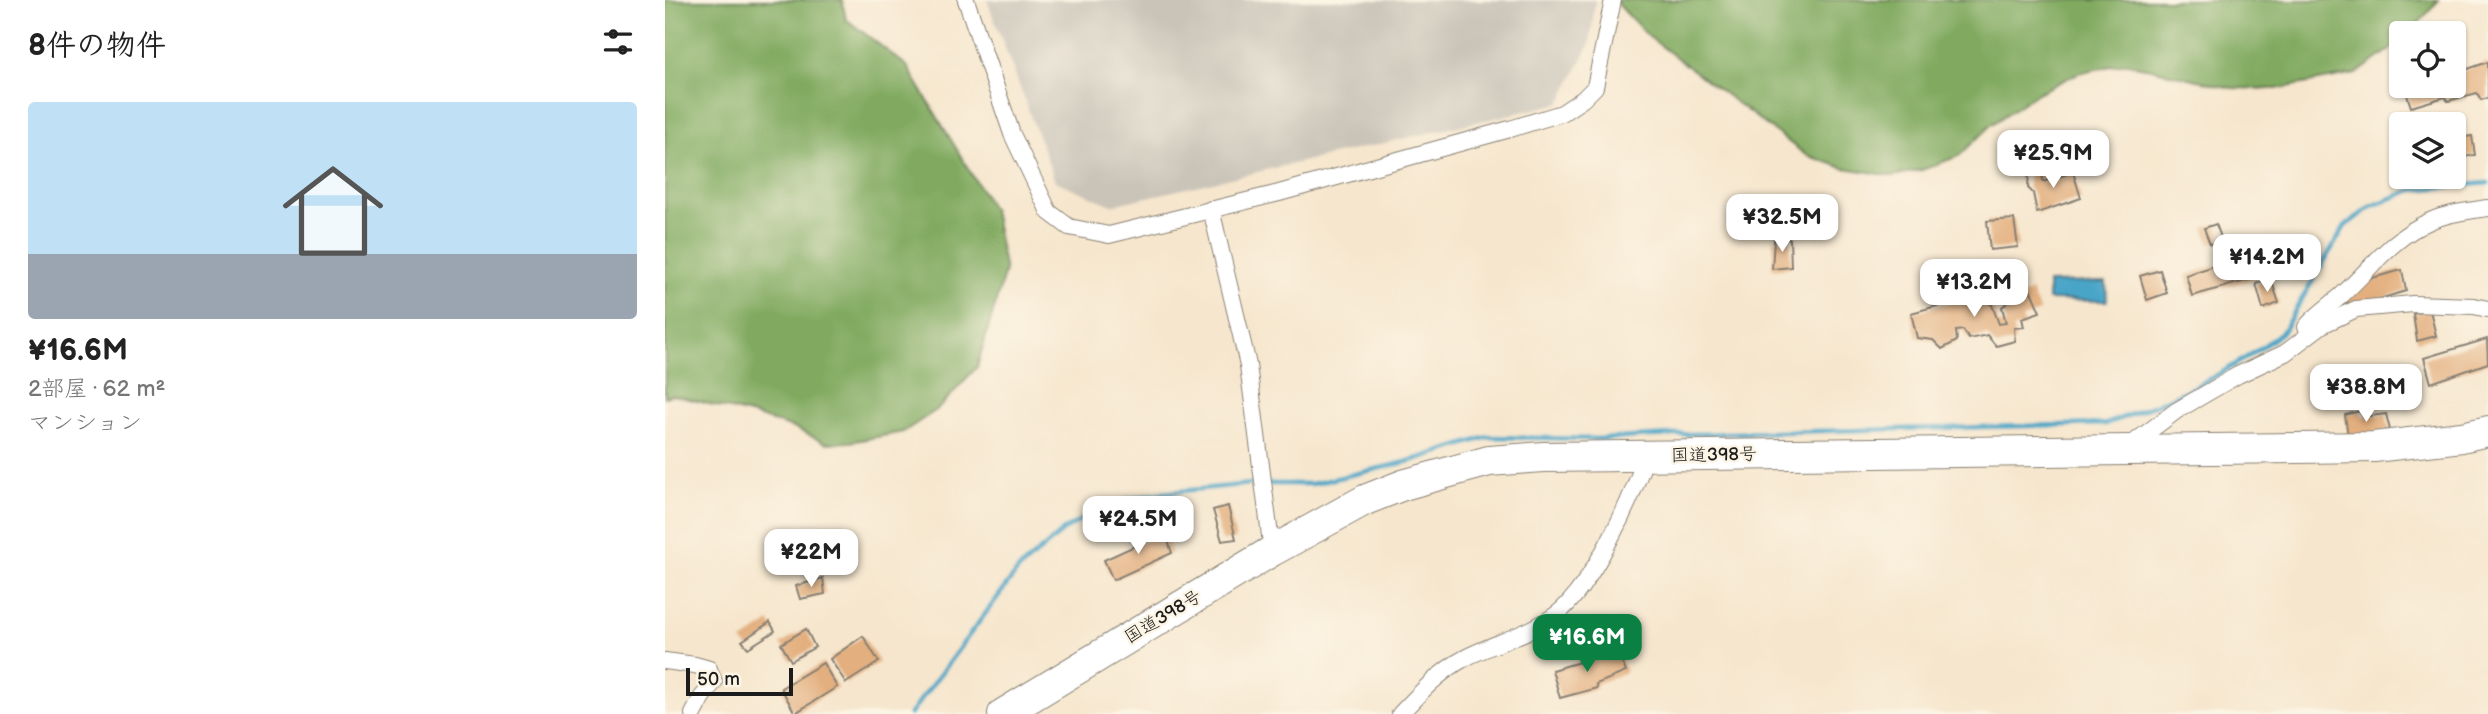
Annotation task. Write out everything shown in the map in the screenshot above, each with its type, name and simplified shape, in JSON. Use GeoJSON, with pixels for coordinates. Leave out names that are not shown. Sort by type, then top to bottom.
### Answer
{"type":"FeatureCollection","features":[{"type":"Feature","properties":{"kind":"highway","name":"国道398号"},"geometry":{"type":"LineString","coordinates":[[1003,714],[1272,551],[1365,500],[1440,473],[1489,461],[1544,457],[2374,447],[2462,437],[2488,431]]}},
{"type":"Feature","properties":{"kind":"street"},"geometry":{"type":"LineString","coordinates":[[967,0],[1012,134],[1049,212],[1069,228],[1108,235],[1452,146],[1562,113],[1583,99],[1595,86],[1613,0]]}},
{"type":"Feature","properties":{"kind":"street"},"geometry":{"type":"LineString","coordinates":[[2285,353],[2311,321],[2343,294],[2391,245],[2410,231],[2431,220],[2458,212],[2488,208]]}},
{"type":"Feature","properties":{"kind":"street"},"geometry":{"type":"LineString","coordinates":[[1211,209],[1248,365],[1272,551]]}},
{"type":"Feature","properties":{"kind":"street"},"geometry":{"type":"LineString","coordinates":[[2123,451],[2176,411],[2238,375],[2285,353],[2322,325],[2356,309],[2413,304],[2488,309]]}},
{"type":"Feature","properties":{"kind":"street"},"geometry":{"type":"LineString","coordinates":[[1400,714],[1442,672],[1555,615],[1569,603],[1612,536],[1638,482],[1646,456]]}},
{"type":"Feature","properties":{"kind":"street"},"geometry":{"type":"LineString","coordinates":[[665,661],[695,664],[709,669],[714,682],[694,711]]}},
{"type":"Feature","properties":{"kind":"shaded area"},"geometry":{"type":"Polygon","coordinates":[[[987,0],[1595,0],[1590,44],[1560,103],[1112,205],[1055,181],[987,0]]]}},
{"type":"Feature","properties":{"kind":"green space"},"geometry":{"type":"Polygon","coordinates":[[[665,0],[842,0],[846,19],[907,66],[993,210],[1005,271],[977,367],[938,409],[903,432],[850,442],[826,443],[796,429],[750,414],[672,395],[665,397],[665,0]]]}},
{"type":"Feature","properties":{"kind":"green space"},"geometry":{"type":"Polygon","coordinates":[[[1614,0],[2439,0],[2421,21],[2389,21],[2389,51],[2356,74],[2276,89],[2231,88],[2126,63],[2078,73],[2037,93],[1991,125],[1959,156],[1922,170],[1893,176],[1844,168],[1806,155],[1648,36],[1614,0]]]}},
{"type":"Feature","properties":{"kind":"water"},"geometry":{"type":"Polygon","coordinates":[[[2106,282],[2107,301],[2048,300],[2048,283],[2106,282]]]}},
{"type":"Feature","properties":{"kind":"building"},"geometry":{"type":"Polygon","coordinates":[[[2488,62],[2488,98],[2481,100],[2477,93],[2466,96],[2466,70],[2488,62]]]}},
{"type":"Feature","properties":{"kind":"building"},"geometry":{"type":"Polygon","coordinates":[[[2408,98],[2442,98],[2411,107],[2408,98]]]}},
{"type":"Feature","properties":{"kind":"building"},"geometry":{"type":"Polygon","coordinates":[[[2472,136],[2475,155],[2466,157],[2466,137],[2472,136]]]}},
{"type":"Feature","properties":{"kind":"building"},"geometry":{"type":"Polygon","coordinates":[[[2029,170],[2042,172],[2043,182],[2073,172],[2081,198],[2037,213],[2033,193],[2028,188],[2029,170]]]}},
{"type":"Feature","properties":{"kind":"building"},"geometry":{"type":"Polygon","coordinates":[[[2014,219],[2018,247],[1990,250],[1987,221],[2014,219]]]}},
{"type":"Feature","properties":{"kind":"building"},"geometry":{"type":"Polygon","coordinates":[[[2216,224],[2222,240],[2210,244],[2204,228],[2216,224]]]}},
{"type":"Feature","properties":{"kind":"building"},"geometry":{"type":"Polygon","coordinates":[[[1790,239],[1791,267],[1772,269],[1774,240],[1790,239]]]}},
{"type":"Feature","properties":{"kind":"building"},"geometry":{"type":"Polygon","coordinates":[[[2248,255],[2252,279],[2192,296],[2186,275],[2248,255]]]}},
{"type":"Feature","properties":{"kind":"building"},"geometry":{"type":"Polygon","coordinates":[[[2160,270],[2167,293],[2147,300],[2140,276],[2160,270]]]}},
{"type":"Feature","properties":{"kind":"building"},"geometry":{"type":"Polygon","coordinates":[[[2402,270],[2406,291],[2349,308],[2346,297],[2364,280],[2402,270]]]}},
{"type":"Feature","properties":{"kind":"building"},"geometry":{"type":"Polygon","coordinates":[[[2271,279],[2279,303],[2263,309],[2256,284],[2271,279]]]}},
{"type":"Feature","properties":{"kind":"building"},"geometry":{"type":"Polygon","coordinates":[[[2018,287],[2022,296],[2031,291],[2040,312],[2022,318],[2024,327],[2014,328],[2015,341],[1996,346],[1987,335],[1969,339],[1963,330],[1956,331],[1957,341],[1942,349],[1933,340],[1917,338],[1911,313],[1977,295],[1992,305],[1999,324],[2006,323],[2002,307],[2006,304],[2006,292],[2018,287]]]}},
{"type":"Feature","properties":{"kind":"building"},"geometry":{"type":"Polygon","coordinates":[[[2430,310],[2436,336],[2417,341],[2413,314],[2430,310]]]}},
{"type":"Feature","properties":{"kind":"building"},"geometry":{"type":"Polygon","coordinates":[[[2487,339],[2488,363],[2431,383],[2424,358],[2487,339]]]}},
{"type":"Feature","properties":{"kind":"building"},"geometry":{"type":"Polygon","coordinates":[[[2360,411],[2363,417],[2386,414],[2390,430],[2348,436],[2345,415],[2360,411]]]}},
{"type":"Feature","properties":{"kind":"building"},"geometry":{"type":"Polygon","coordinates":[[[1228,506],[1236,539],[1222,541],[1213,510],[1228,506]]]}},
{"type":"Feature","properties":{"kind":"building"},"geometry":{"type":"Polygon","coordinates":[[[1165,532],[1172,553],[1113,580],[1104,560],[1165,532]]]}},
{"type":"Feature","properties":{"kind":"building"},"geometry":{"type":"Polygon","coordinates":[[[823,578],[825,594],[800,599],[796,586],[823,578]]]}},
{"type":"Feature","properties":{"kind":"building"},"geometry":{"type":"Polygon","coordinates":[[[770,622],[775,631],[748,648],[742,641],[770,622]]]}},
{"type":"Feature","properties":{"kind":"building"},"geometry":{"type":"Polygon","coordinates":[[[806,629],[815,647],[791,661],[781,644],[806,629]]]}},
{"type":"Feature","properties":{"kind":"building"},"geometry":{"type":"Polygon","coordinates":[[[863,636],[879,662],[846,683],[830,659],[863,636]]]}},
{"type":"Feature","properties":{"kind":"building"},"geometry":{"type":"Polygon","coordinates":[[[1618,651],[1626,672],[1596,684],[1597,688],[1560,698],[1552,670],[1618,651]]]}},
{"type":"Feature","properties":{"kind":"building"},"geometry":{"type":"Polygon","coordinates":[[[823,663],[837,687],[795,713],[781,688],[823,663]]]}},
{"type":"Feature","properties":{"kind":"waterway"},"geometry":{"type":"LineString","coordinates":[[910,714],[1018,570],[1064,530],[1096,511],[1128,499],[1251,484],[1312,484],[1406,462],[1488,437],[1597,439],[1692,434],[2106,424],[2199,385],[2243,360],[2283,331],[2345,226],[2372,206],[2412,190],[2488,183]]}}]}
